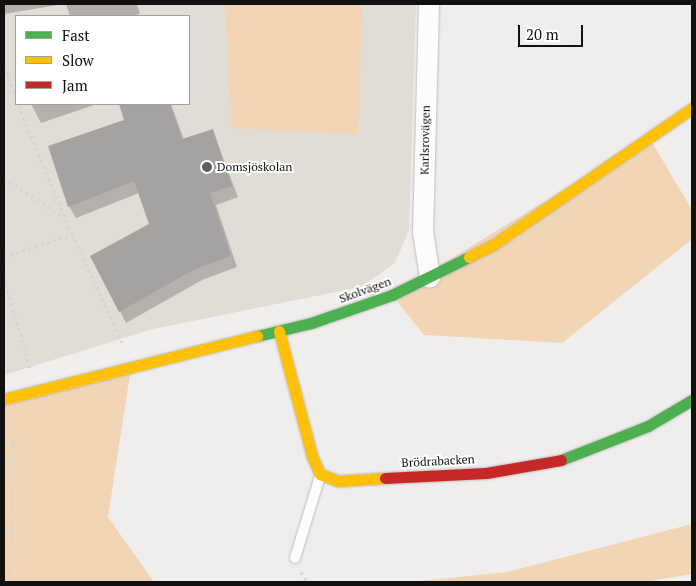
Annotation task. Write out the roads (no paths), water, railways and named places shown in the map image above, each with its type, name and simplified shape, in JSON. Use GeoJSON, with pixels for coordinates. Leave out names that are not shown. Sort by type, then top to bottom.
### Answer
{"type":"FeatureCollection","features":[{"type":"Feature","properties":{"kind":"street","name":"Karlsrovägen"},"geometry":{"type":"LineString","coordinates":[[429,4],[423,232],[430,277]]}},
{"type":"Feature","properties":{"kind":"street","name":"Skolvägen"},"geometry":{"type":"LineString","coordinates":[[4,399],[279,331],[392,295],[493,245],[692,108]]}},
{"type":"Feature","properties":{"kind":"street"},"geometry":{"type":"LineString","coordinates":[[279,331],[312,456],[320,474]]}},
{"type":"Feature","properties":{"kind":"street","name":"Brödrabacken"},"geometry":{"type":"LineString","coordinates":[[320,474],[338,480],[466,474],[559,460],[648,426],[692,400]]}},
{"type":"Feature","properties":{"kind":"lane"},"geometry":{"type":"LineString","coordinates":[[295,558],[320,474]]}},
{"type":"Feature","properties":{"kind":"place","name":"Domsjöskolan"},"geometry":{"type":"Point","coordinates":[207,167]}}]}
